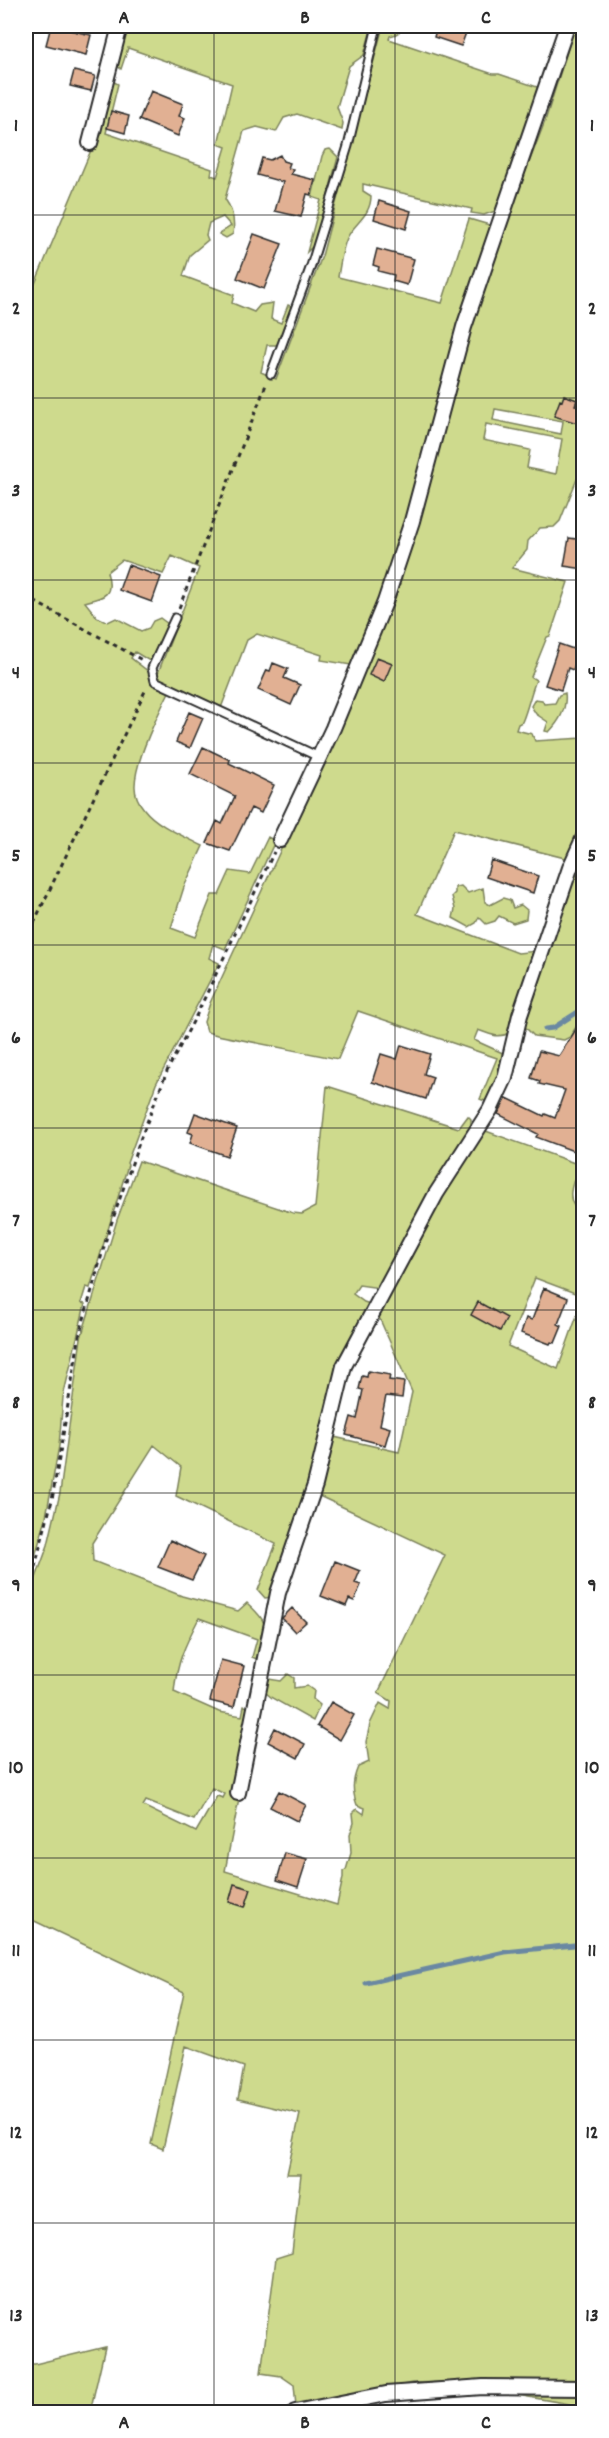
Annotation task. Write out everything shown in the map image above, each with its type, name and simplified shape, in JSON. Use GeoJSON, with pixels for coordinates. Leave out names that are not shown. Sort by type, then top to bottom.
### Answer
{"type":"FeatureCollection","features":[{"type":"Feature","properties":{"kind":"street"},"geometry":{"type":"LineString","coordinates":[[90,143],[120,26]]}},
{"type":"Feature","properties":{"kind":"street"},"geometry":{"type":"LineString","coordinates":[[280,840],[319,757],[385,602],[412,521],[464,327],[567,26]]}},
{"type":"Feature","properties":{"kind":"street"},"geometry":{"type":"LineString","coordinates":[[238,1793],[278,1593],[315,1485],[344,1366],[436,1194],[490,1110],[505,1078],[520,1016],[544,935],[566,873],[584,837]]}},
{"type":"Feature","properties":{"kind":"street"},"geometry":{"type":"LineString","coordinates":[[295,2412],[386,2394],[483,2387],[584,2388]]}},
{"type":"Feature","properties":{"kind":"lane"},"geometry":{"type":"LineString","coordinates":[[271,374],[311,266],[348,146],[376,26]]}},
{"type":"Feature","properties":{"kind":"lane"},"geometry":{"type":"LineString","coordinates":[[175,618],[153,671],[155,681],[319,757]]}},
{"type":"Feature","properties":{"kind":"path"},"geometry":{"type":"LineString","coordinates":[[175,618],[271,374]]}},
{"type":"Feature","properties":{"kind":"path"},"geometry":{"type":"LineString","coordinates":[[26,597],[153,671],[26,939]]}},
{"type":"Feature","properties":{"kind":"path"},"geometry":{"type":"LineString","coordinates":[[26,1602],[52,1500],[80,1333],[107,1236],[132,1161],[168,1069],[197,1014],[280,840]]}},
{"type":"Feature","properties":{"kind":"green space"},"geometry":{"type":"Polygon","coordinates":[[[125,26],[372,26],[364,55],[349,66],[337,107],[343,123],[342,130],[297,114],[284,118],[276,132],[257,127],[244,131],[225,199],[233,216],[233,234],[226,238],[219,234],[231,226],[223,217],[209,223],[206,235],[208,240],[190,255],[183,276],[234,295],[232,303],[254,312],[260,305],[273,303],[271,319],[281,323],[288,305],[293,307],[281,342],[276,345],[267,345],[261,372],[276,379],[322,256],[383,26],[403,26],[400,32],[390,36],[389,39],[543,89],[498,210],[484,215],[471,213],[472,209],[363,184],[363,191],[371,196],[370,203],[365,214],[347,238],[338,277],[442,303],[469,219],[493,226],[382,598],[354,663],[351,665],[321,660],[322,655],[257,634],[247,640],[221,708],[172,686],[143,750],[135,787],[140,804],[163,826],[203,846],[184,887],[171,928],[195,937],[212,895],[219,895],[230,871],[250,874],[268,837],[275,841],[225,949],[213,944],[209,958],[219,963],[156,1084],[127,1163],[90,1288],[86,1287],[81,1303],[85,1304],[63,1397],[59,1446],[45,1522],[26,1587],[26,305],[99,131],[111,80],[118,84],[106,133],[212,169],[211,175],[217,177],[226,147],[218,144],[232,84],[128,48],[121,69],[115,64],[125,26]],[[172,556],[163,574],[122,560],[107,572],[109,586],[106,594],[85,602],[97,617],[108,622],[116,618],[141,631],[149,628],[153,621],[160,618],[168,624],[152,661],[135,652],[131,658],[149,672],[154,683],[199,568],[172,556]]]}},
{"type":"Feature","properties":{"kind":"green space"},"geometry":{"type":"Polygon","coordinates":[[[575,26],[583,26],[584,381],[580,392],[583,394],[584,443],[580,446],[583,456],[583,480],[577,479],[560,521],[554,527],[540,528],[528,541],[527,550],[512,568],[568,582],[550,636],[547,637],[531,677],[536,680],[522,722],[518,724],[516,730],[532,734],[535,741],[583,738],[583,826],[569,859],[454,830],[417,914],[518,953],[536,951],[511,1032],[499,1036],[478,1030],[474,1040],[507,1055],[493,1093],[485,1101],[480,1099],[497,1058],[358,1011],[338,1059],[217,1035],[207,1032],[204,1022],[210,1003],[282,847],[284,848],[293,829],[291,825],[372,644],[487,272],[545,121],[575,26]],[[495,409],[493,420],[561,434],[563,421],[495,409]],[[486,424],[483,440],[530,450],[527,468],[556,474],[562,439],[486,424]]]}},
{"type":"Feature","properties":{"kind":"green space"},"geometry":{"type":"Polygon","coordinates":[[[330,149],[338,157],[315,244],[307,252],[321,200],[312,197],[322,156],[325,150],[330,149]]]}},
{"type":"Feature","properties":{"kind":"green space"},"geometry":{"type":"Polygon","coordinates":[[[565,693],[565,704],[559,719],[549,732],[545,731],[548,722],[536,714],[531,706],[535,699],[542,700],[544,704],[555,703],[559,695],[565,693]]]}},
{"type":"Feature","properties":{"kind":"green space"},"geometry":{"type":"Polygon","coordinates":[[[583,841],[583,1023],[579,1022],[570,1037],[564,1040],[534,1036],[522,1024],[583,841]]]}},
{"type":"Feature","properties":{"kind":"green space"},"geometry":{"type":"Polygon","coordinates":[[[461,886],[468,893],[483,888],[485,902],[490,905],[503,898],[510,900],[513,908],[521,905],[527,910],[526,919],[513,923],[499,916],[495,921],[486,924],[479,917],[476,923],[469,927],[453,918],[455,909],[452,896],[455,893],[455,887],[461,886]]]}},
{"type":"Feature","properties":{"kind":"green space"},"geometry":{"type":"Polygon","coordinates":[[[327,1086],[459,1128],[468,1116],[471,1119],[471,1131],[380,1288],[359,1285],[353,1294],[373,1305],[323,1441],[272,1597],[265,1598],[258,1590],[276,1544],[176,1496],[181,1467],[154,1445],[92,1543],[93,1561],[182,1596],[238,1611],[247,1603],[264,1622],[265,1634],[259,1660],[252,1657],[257,1639],[199,1618],[182,1654],[174,1692],[219,1712],[242,1716],[244,1706],[251,1707],[240,1794],[225,1871],[337,1905],[343,1871],[346,1870],[351,1853],[350,1834],[354,1823],[353,1813],[357,1809],[364,1814],[365,1808],[357,1805],[354,1791],[355,1777],[358,1767],[369,1762],[366,1742],[370,1724],[380,1703],[390,1709],[391,1701],[378,1693],[445,1555],[315,1494],[334,1437],[399,1452],[412,1392],[378,1315],[406,1267],[434,1211],[483,1130],[580,1165],[572,1185],[571,1198],[577,1209],[583,1213],[583,1296],[535,1278],[508,1346],[558,1369],[579,1310],[583,1310],[583,2412],[569,2412],[569,2404],[443,2382],[412,2383],[296,2406],[294,2385],[281,2376],[261,2373],[276,2258],[292,2253],[301,2174],[287,2174],[300,2114],[238,2099],[244,2067],[186,2046],[163,2149],[151,2144],[184,1992],[26,1917],[26,1593],[30,1594],[48,1545],[60,1493],[81,1338],[117,1220],[139,1161],[293,1213],[302,1214],[315,1207],[327,1086]],[[212,1788],[194,1820],[146,1801],[143,1806],[196,1832],[217,1796],[223,1798],[225,1794],[212,1788]]]}},
{"type":"Feature","properties":{"kind":"green space"},"geometry":{"type":"Polygon","coordinates":[[[288,1674],[294,1678],[294,1688],[307,1686],[314,1691],[313,1699],[320,1705],[313,1721],[265,1692],[269,1679],[281,1681],[288,1674]]]}},
{"type":"Feature","properties":{"kind":"green space"},"geometry":{"type":"Polygon","coordinates":[[[105,2347],[90,2412],[26,2412],[26,2364],[35,2364],[105,2347]]]}},
{"type":"Feature","properties":{"kind":"building"},"geometry":{"type":"Polygon","coordinates":[[[51,26],[91,35],[86,55],[46,45],[51,26]]]}},
{"type":"Feature","properties":{"kind":"building"},"geometry":{"type":"Polygon","coordinates":[[[437,26],[454,26],[467,30],[461,46],[434,37],[437,26]]]}},
{"type":"Feature","properties":{"kind":"building"},"geometry":{"type":"Polygon","coordinates":[[[74,71],[95,76],[91,91],[70,86],[74,71]]]}},
{"type":"Feature","properties":{"kind":"building"},"geometry":{"type":"Polygon","coordinates":[[[151,91],[183,104],[179,116],[185,118],[178,136],[139,120],[151,91]]]}},
{"type":"Feature","properties":{"kind":"building"},"geometry":{"type":"Polygon","coordinates":[[[111,111],[129,116],[125,133],[107,128],[111,111]]]}},
{"type":"Feature","properties":{"kind":"building"},"geometry":{"type":"Polygon","coordinates":[[[280,155],[283,161],[290,163],[288,168],[293,169],[291,174],[315,180],[311,195],[307,194],[301,217],[275,211],[283,182],[257,175],[262,158],[270,160],[280,155]]]}},
{"type":"Feature","properties":{"kind":"building"},"geometry":{"type":"Polygon","coordinates":[[[379,201],[411,211],[406,229],[374,219],[379,201]]]}},
{"type":"Feature","properties":{"kind":"building"},"geometry":{"type":"Polygon","coordinates":[[[254,234],[282,244],[264,289],[237,278],[254,234]]]}},
{"type":"Feature","properties":{"kind":"building"},"geometry":{"type":"Polygon","coordinates":[[[377,249],[414,259],[407,285],[393,281],[394,275],[378,271],[379,267],[373,265],[377,249]]]}},
{"type":"Feature","properties":{"kind":"building"},"geometry":{"type":"Polygon","coordinates":[[[564,395],[577,400],[575,405],[584,407],[584,425],[554,416],[564,395]]]}},
{"type":"Feature","properties":{"kind":"building"},"geometry":{"type":"Polygon","coordinates":[[[569,538],[584,540],[584,569],[564,566],[569,538]]]}},
{"type":"Feature","properties":{"kind":"building"},"geometry":{"type":"Polygon","coordinates":[[[128,565],[161,577],[152,602],[119,590],[128,565]]]}},
{"type":"Feature","properties":{"kind":"building"},"geometry":{"type":"Polygon","coordinates":[[[559,644],[579,651],[573,670],[568,668],[561,690],[545,685],[559,644]]]}},
{"type":"Feature","properties":{"kind":"building"},"geometry":{"type":"Polygon","coordinates":[[[377,657],[392,663],[384,682],[369,675],[377,657]]]}},
{"type":"Feature","properties":{"kind":"building"},"geometry":{"type":"Polygon","coordinates":[[[273,663],[288,669],[284,678],[300,685],[291,705],[258,690],[267,670],[270,671],[273,663]]]}},
{"type":"Feature","properties":{"kind":"building"},"geometry":{"type":"Polygon","coordinates":[[[189,712],[203,718],[190,748],[176,742],[189,712]]]}},
{"type":"Feature","properties":{"kind":"building"},"geometry":{"type":"Polygon","coordinates":[[[203,747],[230,760],[229,763],[274,785],[261,813],[251,808],[230,851],[207,843],[217,821],[222,824],[235,796],[190,774],[203,747]]]}},
{"type":"Feature","properties":{"kind":"building"},"geometry":{"type":"Polygon","coordinates":[[[491,860],[538,876],[533,893],[486,877],[491,860]]]}},
{"type":"Feature","properties":{"kind":"building"},"geometry":{"type":"Polygon","coordinates":[[[584,1017],[584,1130],[576,1152],[536,1137],[538,1134],[498,1114],[507,1098],[544,1116],[545,1114],[555,1118],[565,1090],[539,1084],[540,1081],[531,1078],[539,1051],[559,1056],[584,1017]]]}},
{"type":"Feature","properties":{"kind":"building"},"geometry":{"type":"Polygon","coordinates":[[[401,1045],[430,1054],[424,1074],[433,1077],[426,1099],[372,1082],[381,1054],[397,1059],[401,1045]]]}},
{"type":"Feature","properties":{"kind":"building"},"geometry":{"type":"Polygon","coordinates":[[[195,1113],[237,1128],[227,1156],[190,1143],[193,1134],[188,1132],[195,1113]]]}},
{"type":"Feature","properties":{"kind":"building"},"geometry":{"type":"Polygon","coordinates":[[[544,1288],[568,1298],[558,1324],[562,1326],[555,1343],[550,1344],[521,1333],[526,1318],[532,1320],[544,1288]]]}},
{"type":"Feature","properties":{"kind":"building"},"geometry":{"type":"Polygon","coordinates":[[[478,1302],[507,1318],[500,1331],[471,1315],[478,1302]]]}},
{"type":"Feature","properties":{"kind":"building"},"geometry":{"type":"Polygon","coordinates":[[[368,1371],[390,1375],[389,1380],[404,1382],[402,1398],[386,1396],[380,1425],[390,1428],[385,1445],[346,1435],[351,1417],[357,1419],[363,1390],[359,1389],[362,1376],[367,1377],[368,1371]]]}},
{"type":"Feature","properties":{"kind":"building"},"geometry":{"type":"Polygon","coordinates":[[[170,1540],[204,1556],[192,1580],[158,1567],[170,1540]]]}},
{"type":"Feature","properties":{"kind":"building"},"geometry":{"type":"Polygon","coordinates":[[[335,1561],[360,1571],[355,1583],[361,1585],[354,1601],[349,1599],[346,1606],[321,1596],[335,1561]]]}},
{"type":"Feature","properties":{"kind":"building"},"geometry":{"type":"Polygon","coordinates":[[[292,1608],[306,1622],[295,1632],[282,1618],[292,1608]]]}},
{"type":"Feature","properties":{"kind":"building"},"geometry":{"type":"Polygon","coordinates":[[[221,1660],[244,1666],[234,1707],[210,1701],[221,1660]]]}},
{"type":"Feature","properties":{"kind":"building"},"geometry":{"type":"Polygon","coordinates":[[[331,1702],[354,1715],[340,1740],[317,1726],[331,1702]]]}},
{"type":"Feature","properties":{"kind":"building"},"geometry":{"type":"Polygon","coordinates":[[[275,1728],[305,1744],[298,1758],[268,1742],[275,1728]]]}},
{"type":"Feature","properties":{"kind":"building"},"geometry":{"type":"Polygon","coordinates":[[[279,1791],[306,1805],[297,1821],[270,1807],[279,1791]]]}},
{"type":"Feature","properties":{"kind":"building"},"geometry":{"type":"Polygon","coordinates":[[[285,1853],[307,1859],[298,1887],[277,1880],[285,1853]]]}},
{"type":"Feature","properties":{"kind":"building"},"geometry":{"type":"Polygon","coordinates":[[[234,1884],[251,1889],[245,1907],[229,1902],[234,1884]]]}},
{"type":"Feature","properties":{"kind":"waterway"},"geometry":{"type":"LineString","coordinates":[[545,1029],[553,1028],[584,1008]]}},
{"type":"Feature","properties":{"kind":"waterway"},"geometry":{"type":"LineString","coordinates":[[366,1983],[505,1952],[584,1944]]}}]}
